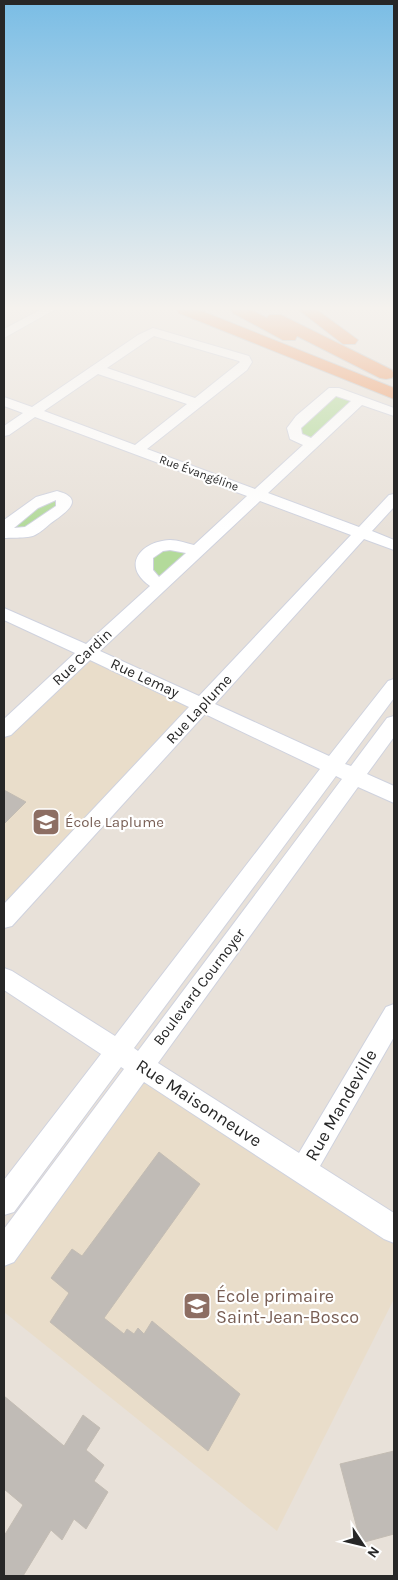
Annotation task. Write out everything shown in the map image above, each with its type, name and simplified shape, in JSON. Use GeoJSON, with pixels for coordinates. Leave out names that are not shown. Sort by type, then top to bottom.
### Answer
{"type":"FeatureCollection","features":[{"type":"Feature","properties":{"kind":"highway"},"geometry":{"type":"LineString","coordinates":[[373,384],[394,392]]}},
{"type":"Feature","properties":{"kind":"highway"},"geometry":{"type":"LineString","coordinates":[[378,384],[394,392]]}},
{"type":"Feature","properties":{"kind":"street"},"geometry":{"type":"LineString","coordinates":[[4,432],[75,384]]}},
{"type":"Feature","properties":{"kind":"street"},"geometry":{"type":"LineString","coordinates":[[140,384],[197,403]]}},
{"type":"Feature","properties":{"kind":"street"},"geometry":{"type":"LineString","coordinates":[[137,450],[221,384]]}},
{"type":"Feature","properties":{"kind":"street"},"geometry":{"type":"LineString","coordinates":[[313,444],[298,438],[294,433],[294,428],[301,419],[334,391],[394,412]]}},
{"type":"Feature","properties":{"kind":"street","name":"Rue Cardin"},"geometry":{"type":"LineString","coordinates":[[4,729],[360,400]]}},
{"type":"Feature","properties":{"kind":"street","name":"Rue Évangéline"},"geometry":{"type":"LineString","coordinates":[[4,401],[394,545]]}},
{"type":"Feature","properties":{"kind":"street"},"geometry":{"type":"LineString","coordinates":[[4,528],[39,501],[54,496],[64,498],[64,505],[61,509],[29,532],[4,532]]}},
{"type":"Feature","properties":{"kind":"street","name":"Rue Laplume"},"geometry":{"type":"LineString","coordinates":[[4,919],[394,498]]}},
{"type":"Feature","properties":{"kind":"street"},"geometry":{"type":"LineString","coordinates":[[161,585],[144,572],[145,556],[150,552],[171,544],[198,551]]}},
{"type":"Feature","properties":{"kind":"street","name":"Rue Lemay"},"geometry":{"type":"LineString","coordinates":[[4,613],[394,795]]}},
{"type":"Feature","properties":{"kind":"street","name":"Boulevard Cournoyer"},"geometry":{"type":"LineString","coordinates":[[4,1202],[394,685]]}},
{"type":"Feature","properties":{"kind":"street","name":"Boulevard Cournoyer"},"geometry":{"type":"LineString","coordinates":[[4,1252],[394,722]]}},
{"type":"Feature","properties":{"kind":"street","name":"Rue Maisonneuve"},"geometry":{"type":"LineString","coordinates":[[4,978],[394,1229]]}},
{"type":"Feature","properties":{"kind":"street","name":"Rue Mandeville"},"geometry":{"type":"LineString","coordinates":[[303,1170],[394,1015]]}},
{"type":"Feature","properties":{"kind":"shaded area","name":"École Laplume"},"geometry":{"type":"Polygon","coordinates":[[[88,655],[197,705],[4,914],[4,730],[88,655]]]}},
{"type":"Feature","properties":{"kind":"shaded area","name":"École primaire Saint-Jean-Bosco"},"geometry":{"type":"Polygon","coordinates":[[[142,1075],[394,1233],[394,1299],[277,1531],[4,1312],[4,1265],[142,1075]]]}},
{"type":"Feature","properties":{"kind":"green space"},"geometry":{"type":"Polygon","coordinates":[[[332,392],[360,400],[312,443],[294,428],[332,392]]]}},
{"type":"Feature","properties":{"kind":"green space"},"geometry":{"type":"Polygon","coordinates":[[[55,496],[63,505],[29,531],[4,531],[40,501],[55,496]]]}},
{"type":"Feature","properties":{"kind":"green space"},"geometry":{"type":"Polygon","coordinates":[[[163,546],[193,551],[157,583],[143,561],[163,546]]]}},
{"type":"Feature","properties":{"kind":"building"},"geometry":{"type":"Polygon","coordinates":[[[4,790],[26,802],[4,824],[4,790]]]}},
{"type":"Feature","properties":{"kind":"building"},"geometry":{"type":"Polygon","coordinates":[[[159,1152],[200,1184],[104,1318],[124,1334],[127,1329],[134,1334],[138,1328],[144,1334],[152,1321],[240,1394],[208,1451],[50,1322],[69,1293],[51,1278],[72,1249],[82,1256],[159,1152]]]}},
{"type":"Feature","properties":{"kind":"building"},"geometry":{"type":"Polygon","coordinates":[[[4,1396],[64,1446],[83,1415],[100,1428],[86,1450],[104,1465],[94,1481],[108,1492],[86,1529],[74,1519],[62,1540],[51,1530],[23,1576],[4,1576],[4,1536],[23,1505],[4,1489],[4,1396]]]}},
{"type":"Feature","properties":{"kind":"building"},"geometry":{"type":"Polygon","coordinates":[[[394,1451],[394,1534],[361,1543],[340,1464],[394,1451]]]}},
{"type":"Feature","properties":{"kind":"place","name":"École Laplume"},"geometry":{"type":"Point","coordinates":[46,822]}},
{"type":"Feature","properties":{"kind":"place","name":"École primaire Saint-Jean-Bosco"},"geometry":{"type":"Point","coordinates":[197,1306]}}]}
